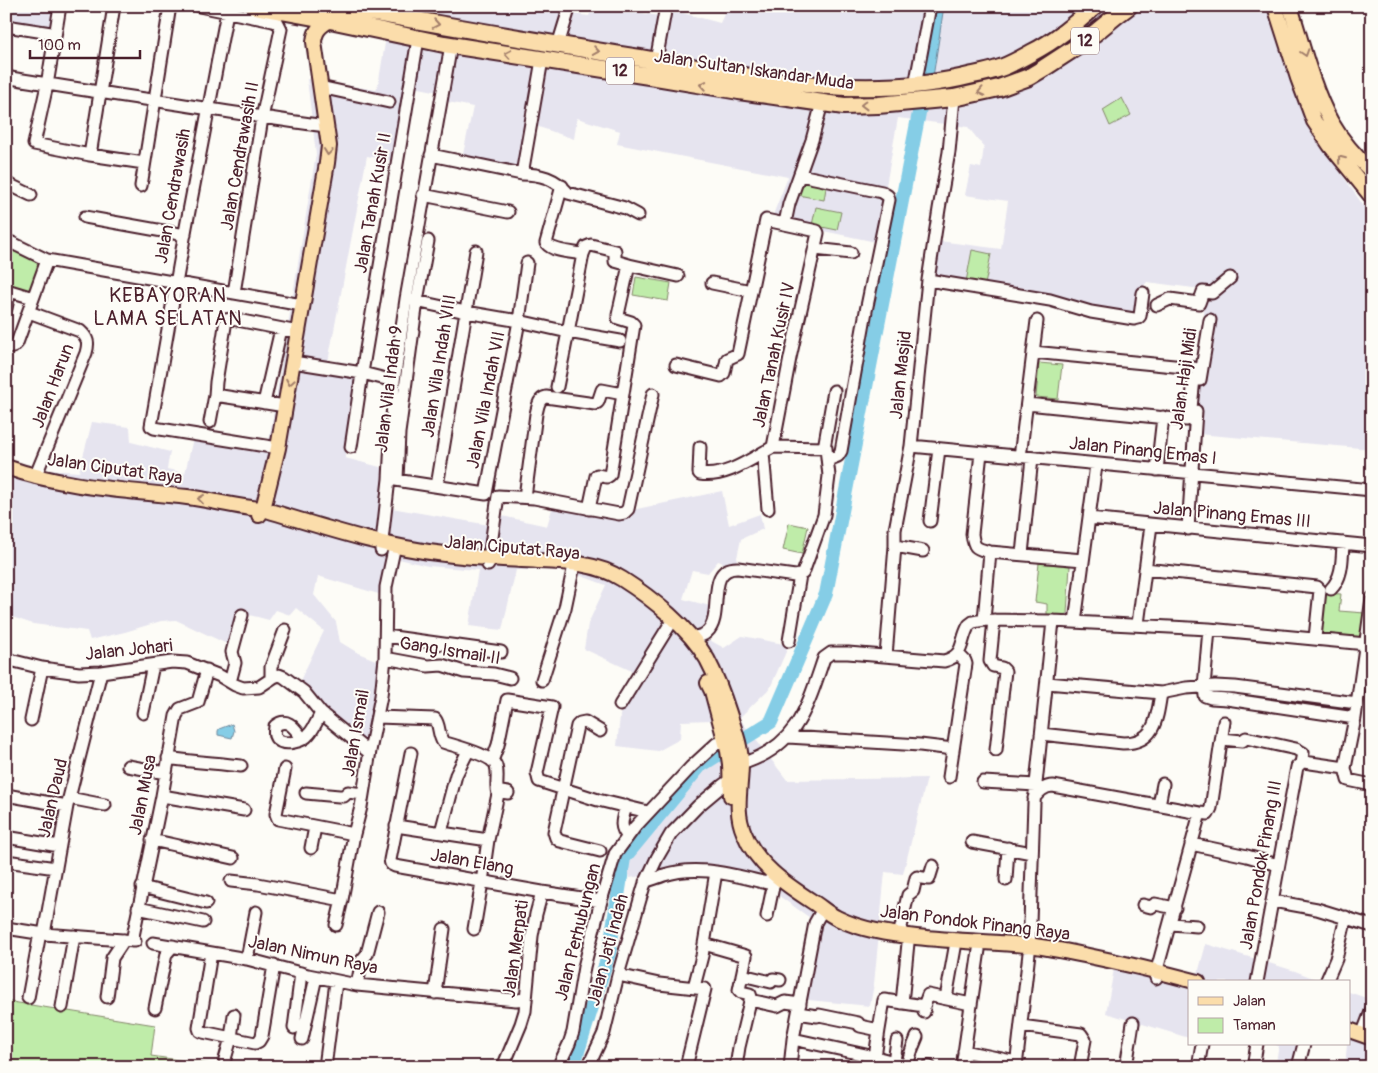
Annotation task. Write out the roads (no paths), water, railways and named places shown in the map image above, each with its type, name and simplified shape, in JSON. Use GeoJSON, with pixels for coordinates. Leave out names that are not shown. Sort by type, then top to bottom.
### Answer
{"type":"FeatureCollection","features":[{"type":"Feature","properties":{"kind":"highway","name":"Jalan Sultan Iskandar Muda"},"geometry":{"type":"LineString","coordinates":[[254,6],[276,19],[333,13],[558,45],[807,85],[872,88],[919,85],[959,79],[1003,67],[1039,50],[1062,34],[1095,6]]}},
{"type":"Feature","properties":{"kind":"highway","name":"Jalan Sultan Iskandar Muda"},"geometry":{"type":"LineString","coordinates":[[1031,53],[1036,45],[1082,6]]}},
{"type":"Feature","properties":{"kind":"highway","name":"Jalan Sultan Iskandar Muda"},"geometry":{"type":"LineString","coordinates":[[1038,72],[1114,6]]}},
{"type":"Feature","properties":{"kind":"highway","name":"Jalan Sultan Iskandar Muda"},"geometry":{"type":"LineString","coordinates":[[333,13],[418,39],[844,106],[878,105],[947,98],[999,88],[1038,72],[1084,42],[1129,6]]}},
{"type":"Feature","properties":{"kind":"main road"},"geometry":{"type":"LineString","coordinates":[[1275,6],[1314,121],[1330,145],[1368,189]]}},
{"type":"Feature","properties":{"kind":"main road"},"geometry":{"type":"LineString","coordinates":[[1290,6],[1322,104],[1330,120],[1352,153],[1371,172],[1365,181],[1368,189]]}},
{"type":"Feature","properties":{"kind":"main road"},"geometry":{"type":"LineString","coordinates":[[257,511],[278,448],[329,146],[314,48],[314,35],[333,13]]}},
{"type":"Feature","properties":{"kind":"main road","name":"Jalan Ciputat Raya"},"geometry":{"type":"LineString","coordinates":[[6,468],[35,477],[89,487],[207,500],[257,511],[442,562],[488,561],[577,564],[605,570],[621,578],[647,597],[673,618],[692,637],[705,656],[720,687],[733,748]]}},
{"type":"Feature","properties":{"kind":"main road","name":"Jalan Ciputat Raya"},"geometry":{"type":"LineString","coordinates":[[488,561],[574,570],[603,577],[641,601],[668,626],[700,664],[712,690],[733,748]]}},
{"type":"Feature","properties":{"kind":"main road","name":"Jalan Pondok Pinang Raya"},"geometry":{"type":"LineString","coordinates":[[733,748],[730,780],[732,815],[741,848],[756,866],[773,881],[821,912],[865,928],[1095,957],[1188,986]]}},
{"type":"Feature","properties":{"kind":"main road","name":"Jalan Pondok Pinang Raya"},"geometry":{"type":"LineString","coordinates":[[733,748],[738,813],[748,844],[777,877],[821,912]]}},
{"type":"Feature","properties":{"kind":"main road","name":"Jalan Pondok Pinang Raya"},"geometry":{"type":"LineString","coordinates":[[903,933],[955,948],[979,950],[1029,949]]}},
{"type":"Feature","properties":{"kind":"main road","name":"Jalan Pondok Pinang Raya"},"geometry":{"type":"LineString","coordinates":[[1157,975],[1188,980]]}},
{"type":"Feature","properties":{"kind":"street","name":"Jalan Cendrawasih"},"geometry":{"type":"LineString","coordinates":[[60,6],[47,85],[34,144],[144,163]]}},
{"type":"Feature","properties":{"kind":"street"},"geometry":{"type":"LineString","coordinates":[[90,155],[114,6]]}},
{"type":"Feature","properties":{"kind":"street","name":"Jalan Cendrawasih"},"geometry":{"type":"LineString","coordinates":[[141,186],[170,6]]}},
{"type":"Feature","properties":{"kind":"street"},"geometry":{"type":"LineString","coordinates":[[199,6],[234,10],[276,19]]}},
{"type":"Feature","properties":{"kind":"street"},"geometry":{"type":"LineString","coordinates":[[558,45],[570,6]]}},
{"type":"Feature","properties":{"kind":"street"},"geometry":{"type":"LineString","coordinates":[[656,61],[666,6]]}},
{"type":"Feature","properties":{"kind":"street"},"geometry":{"type":"LineString","coordinates":[[919,85],[930,6]]}},
{"type":"Feature","properties":{"kind":"street","name":"Jalan Cendrawasih"},"geometry":{"type":"LineString","coordinates":[[234,10],[209,110],[184,236],[177,282],[302,304]]}},
{"type":"Feature","properties":{"kind":"street","name":"Jalan Cendrawasih II"},"geometry":{"type":"LineString","coordinates":[[234,293],[262,118],[281,29],[276,19]]}},
{"type":"Feature","properties":{"kind":"street"},"geometry":{"type":"LineString","coordinates":[[6,26],[51,32]]}},
{"type":"Feature","properties":{"kind":"street","name":"Jalan Tanah Kusir II"},"geometry":{"type":"LineString","coordinates":[[351,447],[418,39]]}},
{"type":"Feature","properties":{"kind":"street"},"geometry":{"type":"LineString","coordinates":[[411,300],[423,195],[451,45]]}},
{"type":"Feature","properties":{"kind":"street"},"geometry":{"type":"LineString","coordinates":[[522,174],[542,60]]}},
{"type":"Feature","properties":{"kind":"street"},"geometry":{"type":"LineString","coordinates":[[6,77],[47,85]]}},
{"type":"Feature","properties":{"kind":"street","name":"Jalan Cendrawasih"},"geometry":{"type":"LineString","coordinates":[[47,85],[326,126]]}},
{"type":"Feature","properties":{"kind":"street"},"geometry":{"type":"LineString","coordinates":[[320,87],[389,102]]}},
{"type":"Feature","properties":{"kind":"street","name":"Jalan Masjid"},"geometry":{"type":"LineString","coordinates":[[886,656],[895,530],[911,446],[928,280],[949,152],[947,98]]}},
{"type":"Feature","properties":{"kind":"street"},"geometry":{"type":"LineString","coordinates":[[785,223],[789,204],[812,140],[822,103]]}},
{"type":"Feature","properties":{"kind":"street"},"geometry":{"type":"LineString","coordinates":[[431,155],[522,174],[538,174],[562,186],[568,193],[625,208],[638,215]]}},
{"type":"Feature","properties":{"kind":"street"},"geometry":{"type":"LineString","coordinates":[[798,180],[882,192],[888,196],[889,200],[866,311],[841,451],[838,456],[828,460]]}},
{"type":"Feature","properties":{"kind":"street"},"geometry":{"type":"LineString","coordinates":[[6,183],[31,195]]}},
{"type":"Feature","properties":{"kind":"street"},"geometry":{"type":"LineString","coordinates":[[562,186],[546,243],[547,246],[552,248],[583,254]]}},
{"type":"Feature","properties":{"kind":"street"},"geometry":{"type":"LineString","coordinates":[[423,195],[508,212]]}},
{"type":"Feature","properties":{"kind":"street"},"geometry":{"type":"LineString","coordinates":[[86,217],[184,236]]}},
{"type":"Feature","properties":{"kind":"street","name":"Jalan Tanah Kusir IV"},"geometry":{"type":"LineString","coordinates":[[676,365],[721,376],[724,373],[727,359],[738,352],[766,221],[785,223],[817,231],[815,249],[768,450],[824,448]]}},
{"type":"Feature","properties":{"kind":"street"},"geometry":{"type":"LineString","coordinates":[[6,240],[47,260],[177,282],[150,426],[278,448]]}},
{"type":"Feature","properties":{"kind":"street"},"geometry":{"type":"LineString","coordinates":[[388,548],[393,480],[394,380],[411,300],[428,241]]}},
{"type":"Feature","properties":{"kind":"street"},"geometry":{"type":"LineString","coordinates":[[557,387],[583,254],[586,247],[614,250],[616,252],[615,261],[678,276]]}},
{"type":"Feature","properties":{"kind":"street"},"geometry":{"type":"LineString","coordinates":[[815,249],[851,253]]}},
{"type":"Feature","properties":{"kind":"street","name":"Jalan Vila Indah VIII"},"geometry":{"type":"LineString","coordinates":[[437,486],[476,251]]}},
{"type":"Feature","properties":{"kind":"street"},"geometry":{"type":"LineString","coordinates":[[6,348],[13,347],[17,343],[47,260]]}},
{"type":"Feature","properties":{"kind":"street"},"geometry":{"type":"LineString","coordinates":[[411,300],[519,321],[527,264]]}},
{"type":"Feature","properties":{"kind":"street"},"geometry":{"type":"LineString","coordinates":[[589,509],[596,476],[607,477],[610,475],[624,394],[634,325],[631,322],[620,319],[618,315],[629,265]]}},
{"type":"Feature","properties":{"kind":"street"},"geometry":{"type":"LineString","coordinates":[[1157,305],[1170,299],[1199,303],[1203,292],[1212,293],[1230,278]]}},
{"type":"Feature","properties":{"kind":"street"},"geometry":{"type":"LineString","coordinates":[[928,280],[1050,300],[1090,312],[1134,318],[1140,316],[1143,293]]}},
{"type":"Feature","properties":{"kind":"street"},"geometry":{"type":"LineString","coordinates":[[712,283],[751,291]]}},
{"type":"Feature","properties":{"kind":"street"},"geometry":{"type":"LineString","coordinates":[[6,308],[10,291],[33,298]]}},
{"type":"Feature","properties":{"kind":"street","name":"Jalan Vila Indah 9"},"geometry":{"type":"LineString","coordinates":[[393,480],[411,300]]}},
{"type":"Feature","properties":{"kind":"street","name":"Jalan Harun"},"geometry":{"type":"LineString","coordinates":[[29,312],[80,331],[89,343],[35,477]]}},
{"type":"Feature","properties":{"kind":"street"},"geometry":{"type":"LineString","coordinates":[[210,422],[226,320],[298,332]]}},
{"type":"Feature","properties":{"kind":"street","name":"Jalan Haji Midi"},"geometry":{"type":"LineString","coordinates":[[1188,529],[1195,420],[1210,320]]}},
{"type":"Feature","properties":{"kind":"street","name":"Jalan Vila Indah VII"},"geometry":{"type":"LineString","coordinates":[[488,561],[492,496],[519,321],[620,342]]}},
{"type":"Feature","properties":{"kind":"street"},"geometry":{"type":"LineString","coordinates":[[1020,457],[1037,321]]}},
{"type":"Feature","properties":{"kind":"street"},"geometry":{"type":"LineString","coordinates":[[264,403],[281,329]]}},
{"type":"Feature","properties":{"kind":"street"},"geometry":{"type":"LineString","coordinates":[[1026,404],[1186,420],[1190,418],[1195,369],[1191,367],[1033,352]]}},
{"type":"Feature","properties":{"kind":"street"},"geometry":{"type":"LineString","coordinates":[[293,362],[394,380]]}},
{"type":"Feature","properties":{"kind":"street"},"geometry":{"type":"LineString","coordinates":[[525,497],[539,401],[546,397],[595,404],[598,402],[602,390],[624,394]]}},
{"type":"Feature","properties":{"kind":"street"},"geometry":{"type":"LineString","coordinates":[[789,641],[800,575],[805,569],[824,515],[829,476],[827,450],[824,448],[834,391]]}},
{"type":"Feature","properties":{"kind":"street"},"geometry":{"type":"LineString","coordinates":[[393,480],[492,496],[525,497],[619,514],[624,513],[628,509],[653,394]]}},
{"type":"Feature","properties":{"kind":"street"},"geometry":{"type":"LineString","coordinates":[[215,395],[286,406]]}},
{"type":"Feature","properties":{"kind":"street"},"geometry":{"type":"LineString","coordinates":[[1157,470],[1163,417]]}},
{"type":"Feature","properties":{"kind":"street","name":"Jalan Pinang Emas I"},"geometry":{"type":"LineString","coordinates":[[911,446],[1372,490]]}},
{"type":"Feature","properties":{"kind":"street"},"geometry":{"type":"LineString","coordinates":[[700,447],[699,473],[701,475],[719,474],[768,450],[768,509]]}},
{"type":"Feature","properties":{"kind":"street"},"geometry":{"type":"LineString","coordinates":[[930,521],[939,449]]}},
{"type":"Feature","properties":{"kind":"street"},"geometry":{"type":"LineString","coordinates":[[981,453],[972,534],[974,546],[990,552],[1083,560]]}},
{"type":"Feature","properties":{"kind":"street"},"geometry":{"type":"LineString","coordinates":[[1022,554],[1032,458]]}},
{"type":"Feature","properties":{"kind":"street"},"geometry":{"type":"LineString","coordinates":[[1075,622],[1096,465]]}},
{"type":"Feature","properties":{"kind":"street","name":"Jalan Pinang Emas III"},"geometry":{"type":"LineString","coordinates":[[1089,518],[1372,546]]}},
{"type":"Feature","properties":{"kind":"street"},"geometry":{"type":"LineString","coordinates":[[1138,624],[1150,525]]}},
{"type":"Feature","properties":{"kind":"street"},"geometry":{"type":"LineString","coordinates":[[1331,588],[1339,576],[1343,543]]}},
{"type":"Feature","properties":{"kind":"street"},"geometry":{"type":"LineString","coordinates":[[895,546],[923,551]]}},
{"type":"Feature","properties":{"kind":"street","name":"Jalan Ismail"},"geometry":{"type":"LineString","coordinates":[[336,925],[381,696],[385,658],[388,548]]}},
{"type":"Feature","properties":{"kind":"street"},"geometry":{"type":"LineString","coordinates":[[990,552],[990,661],[993,666],[1002,668],[1005,671],[996,750]]}},
{"type":"Feature","properties":{"kind":"street"},"geometry":{"type":"LineString","coordinates":[[692,637],[706,633],[711,626],[718,584],[725,570],[738,568],[800,575]]}},
{"type":"Feature","properties":{"kind":"street"},"geometry":{"type":"LineString","coordinates":[[1145,569],[1317,587],[1320,590],[1315,638]]}},
{"type":"Feature","properties":{"kind":"street"},"geometry":{"type":"LineString","coordinates":[[542,680],[565,608],[574,570]]}},
{"type":"Feature","properties":{"kind":"street"},"geometry":{"type":"LineString","coordinates":[[1372,598],[1346,768],[1348,780],[1372,785]]}},
{"type":"Feature","properties":{"kind":"street"},"geometry":{"type":"LineString","coordinates":[[230,682],[236,663],[232,652],[242,615]]}},
{"type":"Feature","properties":{"kind":"street"},"geometry":{"type":"LineString","coordinates":[[886,656],[944,661],[952,659],[958,654],[969,625],[973,622],[989,620],[1138,624],[1315,638],[1366,644]]}},
{"type":"Feature","properties":{"kind":"street"},"geometry":{"type":"LineString","coordinates":[[964,1051],[1016,1064],[1029,949],[1035,791],[1053,621]]}},
{"type":"Feature","properties":{"kind":"street"},"geometry":{"type":"LineString","coordinates":[[620,706],[668,626]]}},
{"type":"Feature","properties":{"kind":"street"},"geometry":{"type":"LineString","coordinates":[[1209,629],[1205,690],[1211,698],[1227,698],[1355,718]]}},
{"type":"Feature","properties":{"kind":"street"},"geometry":{"type":"LineString","coordinates":[[285,630],[271,667],[270,679],[279,676],[284,677],[304,692],[321,713],[366,750],[370,751]]}},
{"type":"Feature","properties":{"kind":"street"},"geometry":{"type":"LineString","coordinates":[[386,636],[501,652]]}},
{"type":"Feature","properties":{"kind":"street","name":"Jalan Perhubungan"},"geometry":{"type":"LineString","coordinates":[[558,1067],[573,1032],[584,967],[614,854],[628,836],[691,767],[716,744],[733,748],[754,760],[771,751],[788,737],[811,698],[824,658],[828,654],[848,653],[886,656]]}},
{"type":"Feature","properties":{"kind":"street"},"geometry":{"type":"LineString","coordinates":[[948,777],[957,732],[966,664],[958,654]]}},
{"type":"Feature","properties":{"kind":"street","name":"Gang Ismail II"},"geometry":{"type":"LineString","coordinates":[[385,658],[428,666],[442,665],[464,672],[494,674],[510,678]]}},
{"type":"Feature","properties":{"kind":"street","name":"Jalan Johari"},"geometry":{"type":"LineString","coordinates":[[6,659],[42,668],[79,673],[101,672],[172,662],[186,663],[207,670],[243,688],[259,686],[270,679]]}},
{"type":"Feature","properties":{"kind":"street"},"geometry":{"type":"LineString","coordinates":[[143,713],[153,665]]}},
{"type":"Feature","properties":{"kind":"street"},"geometry":{"type":"LineString","coordinates":[[32,720],[42,668]]}},
{"type":"Feature","properties":{"kind":"street","name":"Jalan Musa"},"geometry":{"type":"LineString","coordinates":[[107,997],[112,958],[130,941],[162,796],[176,716],[180,709],[198,702],[207,670]]}},
{"type":"Feature","properties":{"kind":"street","name":"Jalan Daud"},"geometry":{"type":"LineString","coordinates":[[28,998],[68,802],[101,672]]}},
{"type":"Feature","properties":{"kind":"street"},"geometry":{"type":"LineString","coordinates":[[1047,683],[1161,693],[1186,688],[1205,690],[1216,686],[1235,687],[1357,703]]}},
{"type":"Feature","properties":{"kind":"street"},"geometry":{"type":"LineString","coordinates":[[1041,734],[1132,743],[1144,737],[1152,728],[1156,719],[1161,693]]}},
{"type":"Feature","properties":{"kind":"street"},"geometry":{"type":"LineString","coordinates":[[488,758],[498,745],[507,700],[552,707],[537,774],[539,781],[598,800],[648,812]]}},
{"type":"Feature","properties":{"kind":"street"},"geometry":{"type":"LineString","coordinates":[[303,739],[309,734],[321,713]]}},
{"type":"Feature","properties":{"kind":"street"},"geometry":{"type":"LineString","coordinates":[[377,717],[433,718],[437,721],[443,742],[488,758],[497,767],[496,788],[503,793],[488,840],[474,929]]}},
{"type":"Feature","properties":{"kind":"street"},"geometry":{"type":"LineString","coordinates":[[600,731],[585,722],[577,726],[554,827],[554,835],[560,841],[600,850]]}},
{"type":"Feature","properties":{"kind":"street"},"geometry":{"type":"LineString","coordinates":[[983,782],[1040,792],[1045,788],[1053,786],[1208,814],[1224,722]]}},
{"type":"Feature","properties":{"kind":"street"},"geometry":{"type":"LineString","coordinates":[[788,737],[920,745],[953,749]]}},
{"type":"Feature","properties":{"kind":"street"},"geometry":{"type":"LineString","coordinates":[[1222,739],[1242,741],[1246,738],[1296,749],[1302,753],[1301,763]]}},
{"type":"Feature","properties":{"kind":"street"},"geometry":{"type":"LineString","coordinates":[[441,832],[456,775],[468,751]]}},
{"type":"Feature","properties":{"kind":"street"},"geometry":{"type":"LineString","coordinates":[[411,753],[396,826],[488,840]]}},
{"type":"Feature","properties":{"kind":"street"},"geometry":{"type":"LineString","coordinates":[[168,758],[241,766]]}},
{"type":"Feature","properties":{"kind":"street","name":"Jalan Pondok Pinang III"},"geometry":{"type":"LineString","coordinates":[[1257,980],[1297,766],[1304,762],[1346,768]]}},
{"type":"Feature","properties":{"kind":"street"},"geometry":{"type":"LineString","coordinates":[[128,766],[166,773]]}},
{"type":"Feature","properties":{"kind":"street"},"geometry":{"type":"LineString","coordinates":[[285,769],[276,818],[354,834]]}},
{"type":"Feature","properties":{"kind":"street"},"geometry":{"type":"LineString","coordinates":[[645,882],[671,834],[698,806],[730,780]]}},
{"type":"Feature","properties":{"kind":"street"},"geometry":{"type":"LineString","coordinates":[[1159,805],[1163,784]]}},
{"type":"Feature","properties":{"kind":"street"},"geometry":{"type":"LineString","coordinates":[[306,793],[339,796],[344,796],[348,792],[363,794]]}},
{"type":"Feature","properties":{"kind":"street"},"geometry":{"type":"LineString","coordinates":[[6,795],[105,805]]}},
{"type":"Feature","properties":{"kind":"street"},"geometry":{"type":"LineString","coordinates":[[162,796],[244,810]]}},
{"type":"Feature","properties":{"kind":"street"},"geometry":{"type":"LineString","coordinates":[[626,806],[621,826],[628,836]]}},
{"type":"Feature","properties":{"kind":"street"},"geometry":{"type":"LineString","coordinates":[[1157,975],[1200,813]]}},
{"type":"Feature","properties":{"kind":"street","name":"Jalan Elang"},"geometry":{"type":"LineString","coordinates":[[396,826],[390,860],[391,864],[395,866],[542,892]]}},
{"type":"Feature","properties":{"kind":"street"},"geometry":{"type":"LineString","coordinates":[[311,848],[315,827]]}},
{"type":"Feature","properties":{"kind":"street"},"geometry":{"type":"LineString","coordinates":[[6,836],[59,846]]}},
{"type":"Feature","properties":{"kind":"street"},"geometry":{"type":"LineString","coordinates":[[152,840],[233,858]]}},
{"type":"Feature","properties":{"kind":"street"},"geometry":{"type":"LineString","coordinates":[[972,842],[1032,852]]}},
{"type":"Feature","properties":{"kind":"street"},"geometry":{"type":"LineString","coordinates":[[1191,844],[1278,865]]}},
{"type":"Feature","properties":{"kind":"street"},"geometry":{"type":"LineString","coordinates":[[1006,880],[1008,848]]}},
{"type":"Feature","properties":{"kind":"street"},"geometry":{"type":"LineString","coordinates":[[6,861],[56,868]]}},
{"type":"Feature","properties":{"kind":"street"},"geometry":{"type":"LineString","coordinates":[[905,908],[908,895],[914,891],[917,877],[930,879],[933,866]]}},
{"type":"Feature","properties":{"kind":"street","name":"Jalan Jati Indah"},"geometry":{"type":"LineString","coordinates":[[588,1067],[604,1033],[618,975],[645,882],[676,871],[695,870],[767,882],[773,881]]}},
{"type":"Feature","properties":{"kind":"street"},"geometry":{"type":"LineString","coordinates":[[694,987],[704,944],[716,872]]}},
{"type":"Feature","properties":{"kind":"street"},"geometry":{"type":"LineString","coordinates":[[231,881],[258,884],[342,900]]}},
{"type":"Feature","properties":{"kind":"street"},"geometry":{"type":"LineString","coordinates":[[767,916],[773,881]]}},
{"type":"Feature","properties":{"kind":"street"},"geometry":{"type":"LineString","coordinates":[[142,887],[206,903]]}},
{"type":"Feature","properties":{"kind":"street","name":"Jalan Merpati"},"geometry":{"type":"LineString","coordinates":[[503,1067],[525,1011],[532,936],[542,892],[601,901]]}},
{"type":"Feature","properties":{"kind":"street"},"geometry":{"type":"LineString","coordinates":[[1273,901],[1316,909],[1372,926]]}},
{"type":"Feature","properties":{"kind":"street"},"geometry":{"type":"LineString","coordinates":[[1144,905],[1151,907],[1155,904],[1175,908]]}},
{"type":"Feature","properties":{"kind":"street"},"geometry":{"type":"LineString","coordinates":[[138,908],[203,922]]}},
{"type":"Feature","properties":{"kind":"street"},"geometry":{"type":"LineString","coordinates":[[247,959],[256,912]]}},
{"type":"Feature","properties":{"kind":"street"},"geometry":{"type":"LineString","coordinates":[[358,985],[362,960],[367,954],[378,912]]}},
{"type":"Feature","properties":{"kind":"street"},"geometry":{"type":"LineString","coordinates":[[790,1067],[793,1039],[815,923],[821,912]]}},
{"type":"Feature","properties":{"kind":"street"},"geometry":{"type":"LineString","coordinates":[[1327,980],[1336,959],[1346,918]]}},
{"type":"Feature","properties":{"kind":"street"},"geometry":{"type":"LineString","coordinates":[[1171,924],[1197,926]]}},
{"type":"Feature","properties":{"kind":"street"},"geometry":{"type":"LineString","coordinates":[[6,928],[42,934],[130,941]]}},
{"type":"Feature","properties":{"kind":"street"},"geometry":{"type":"LineString","coordinates":[[434,993],[444,929]]}},
{"type":"Feature","properties":{"kind":"street"},"geometry":{"type":"LineString","coordinates":[[902,1002],[903,933]]}},
{"type":"Feature","properties":{"kind":"street"},"geometry":{"type":"LineString","coordinates":[[62,1007],[74,936]]}},
{"type":"Feature","properties":{"kind":"street","name":"Jalan Nimun Raya"},"geometry":{"type":"LineString","coordinates":[[152,943],[247,959],[336,982],[434,993],[516,1000],[526,999]]}},
{"type":"Feature","properties":{"kind":"street"},"geometry":{"type":"LineString","coordinates":[[704,944],[745,955],[746,957],[739,991],[750,994],[750,1000],[736,1067]]}},
{"type":"Feature","properties":{"kind":"street"},"geometry":{"type":"LineString","coordinates":[[155,1008],[166,954],[173,946]]}},
{"type":"Feature","properties":{"kind":"street"},"geometry":{"type":"LineString","coordinates":[[946,998],[955,948]]}},
{"type":"Feature","properties":{"kind":"street"},"geometry":{"type":"LineString","coordinates":[[962,1067],[979,950]]}},
{"type":"Feature","properties":{"kind":"street"},"geometry":{"type":"LineString","coordinates":[[211,953],[199,1028],[203,1032],[231,1038],[255,1042],[260,1039],[274,965]]}},
{"type":"Feature","properties":{"kind":"street"},"geometry":{"type":"LineString","coordinates":[[294,1028],[301,973]]}},
{"type":"Feature","properties":{"kind":"street"},"geometry":{"type":"LineString","coordinates":[[618,975],[652,983],[704,988],[706,990],[686,1067]]}},
{"type":"Feature","properties":{"kind":"street"},"geometry":{"type":"LineString","coordinates":[[742,975],[771,982],[773,979],[780,980]]}},
{"type":"Feature","properties":{"kind":"street"},"geometry":{"type":"LineString","coordinates":[[302,1039],[316,977]]}},
{"type":"Feature","properties":{"kind":"street"},"geometry":{"type":"LineString","coordinates":[[325,1067],[336,982]]}},
{"type":"Feature","properties":{"kind":"street"},"geometry":{"type":"LineString","coordinates":[[875,1057],[884,1000],[902,1002],[924,1009],[928,995],[971,1004]]}},
{"type":"Feature","properties":{"kind":"street"},"geometry":{"type":"LineString","coordinates":[[750,1000],[777,1006],[785,1002],[817,1016],[858,1023],[860,1026],[879,1030]]}},
{"type":"Feature","properties":{"kind":"street"},"geometry":{"type":"LineString","coordinates":[[1361,1037],[1372,1008]]}},
{"type":"Feature","properties":{"kind":"street"},"geometry":{"type":"LineString","coordinates":[[225,1059],[231,1038],[234,1014]]}},
{"type":"Feature","properties":{"kind":"street"},"geometry":{"type":"LineString","coordinates":[[1126,1067],[1133,1023]]}},
{"type":"Feature","properties":{"kind":"street"},"geometry":{"type":"LineString","coordinates":[[1021,1026],[1081,1034],[1084,1040],[1080,1067]]}},
{"type":"Feature","properties":{"kind":"street"},"geometry":{"type":"LineString","coordinates":[[793,1039],[908,1066],[917,1037]]}},
{"type":"Feature","properties":{"kind":"street"},"geometry":{"type":"LineString","coordinates":[[894,1062],[897,1041]]}},
{"type":"Feature","properties":{"kind":"street"},"geometry":{"type":"LineString","coordinates":[[1198,1067],[1202,1046]]}},
{"type":"Feature","properties":{"kind":"street"},"geometry":{"type":"LineString","coordinates":[[1253,1067],[1257,1046]]}},
{"type":"Feature","properties":{"kind":"street"},"geometry":{"type":"LineString","coordinates":[[1298,1067],[1303,1046]]}},
{"type":"Feature","properties":{"kind":"water"},"geometry":{"type":"Polygon","coordinates":[[[933,6],[944,6],[933,77],[920,79],[933,6]]]}},
{"type":"Feature","properties":{"kind":"water"},"geometry":{"type":"Polygon","coordinates":[[[232,724],[234,731],[232,738],[218,735],[219,729],[232,724]]]}},
{"type":"Feature","properties":{"kind":"waterway"},"geometry":{"type":"LineString","coordinates":[[573,1067],[609,953],[624,858],[700,766],[771,722],[826,594],[923,92]]}},
{"type":"Feature","properties":{"kind":"district","name":"KEBAYORAN LAMA SELATAN"},"geometry":{"type":"Point","coordinates":[168,306]}}]}
